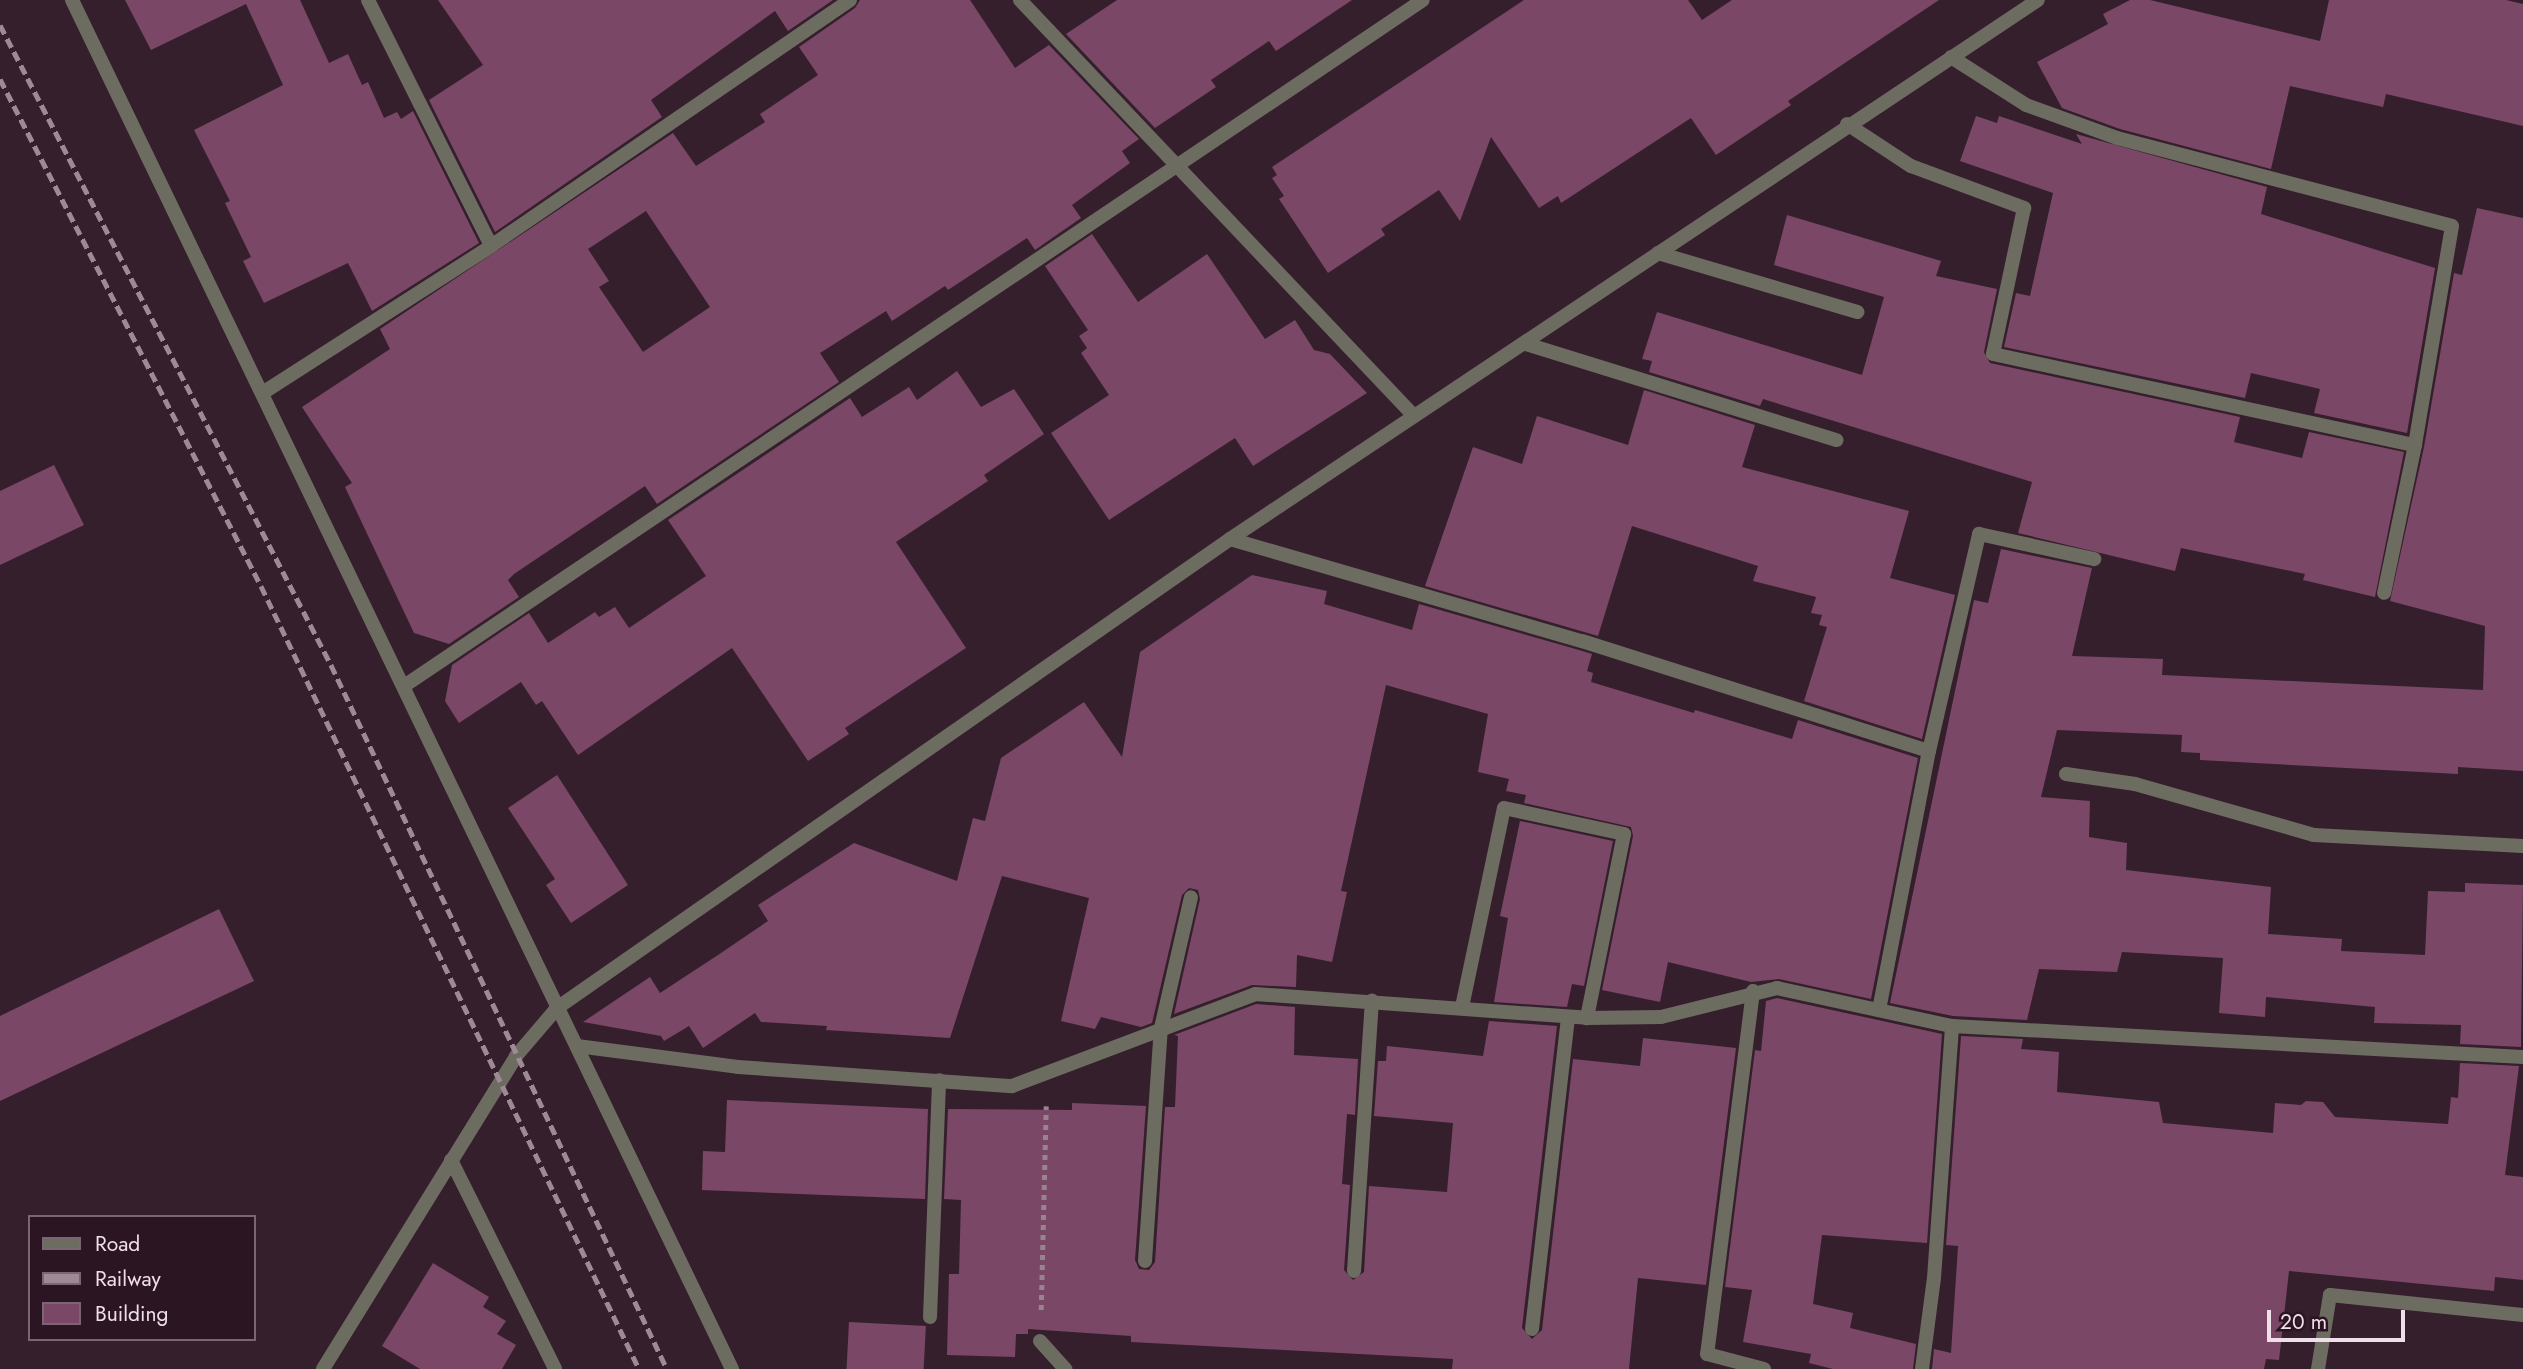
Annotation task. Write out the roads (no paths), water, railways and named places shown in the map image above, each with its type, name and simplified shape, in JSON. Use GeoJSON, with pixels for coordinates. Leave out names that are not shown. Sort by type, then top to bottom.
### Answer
{"type":"FeatureCollection","features":[{"type":"Feature","properties":{"kind":"street"},"geometry":{"type":"LineString","coordinates":[[72,0],[264,393],[556,1008],[732,1369]]}},
{"type":"Feature","properties":{"kind":"street"},"geometry":{"type":"LineString","coordinates":[[368,0],[491,246]]}},
{"type":"Feature","properties":{"kind":"street"},"geometry":{"type":"LineString","coordinates":[[264,393],[491,246],[850,0]]}},
{"type":"Feature","properties":{"kind":"street"},"geometry":{"type":"LineString","coordinates":[[1020,0],[1178,162],[1414,416]]}},
{"type":"Feature","properties":{"kind":"street"},"geometry":{"type":"LineString","coordinates":[[404,686],[1178,162],[1423,0]]}},
{"type":"Feature","properties":{"kind":"street"},"geometry":{"type":"LineString","coordinates":[[323,1369],[516,1056],[556,1008],[1230,540],[1526,344],[1847,124],[2032,2]]}},
{"type":"Feature","properties":{"kind":"street"},"geometry":{"type":"LineString","coordinates":[[1951,57],[2026,105],[2118,138],[2452,226],[2415,445],[2384,593]]}},
{"type":"Feature","properties":{"kind":"street"},"geometry":{"type":"LineString","coordinates":[[1847,124],[1911,166],[2024,208],[1993,354],[2415,445]]}},
{"type":"Feature","properties":{"kind":"street"},"geometry":{"type":"LineString","coordinates":[[1658,253],[1857,312]]}},
{"type":"Feature","properties":{"kind":"street"},"geometry":{"type":"LineString","coordinates":[[1526,344],[1837,440]]}},
{"type":"Feature","properties":{"kind":"street"},"geometry":{"type":"LineString","coordinates":[[1879,1010],[1929,751],[1979,534],[2094,559]]}},
{"type":"Feature","properties":{"kind":"street"},"geometry":{"type":"LineString","coordinates":[[1230,540],[1582,642],[1929,751]]}},
{"type":"Feature","properties":{"kind":"street"},"geometry":{"type":"LineString","coordinates":[[2066,774],[2135,784],[2314,835],[2523,846]]}},
{"type":"Feature","properties":{"kind":"street"},"geometry":{"type":"LineString","coordinates":[[1462,1007],[1504,808],[1624,834],[1587,1018]]}},
{"type":"Feature","properties":{"kind":"street"},"geometry":{"type":"LineString","coordinates":[[1145,1261],[1161,1028],[1191,897]]}},
{"type":"Feature","properties":{"kind":"street"},"geometry":{"type":"LineString","coordinates":[[576,1046],[738,1067],[1012,1086],[1255,993],[1587,1018],[1661,1017],[1753,991],[1777,988],[1952,1026],[2523,1057]]}},
{"type":"Feature","properties":{"kind":"street"},"geometry":{"type":"LineString","coordinates":[[1753,991],[1707,1354],[1764,1369]]}},
{"type":"Feature","properties":{"kind":"street"},"geometry":{"type":"LineString","coordinates":[[1354,1271],[1373,1000]]}},
{"type":"Feature","properties":{"kind":"street"},"geometry":{"type":"LineString","coordinates":[[1532,1329],[1569,1017]]}},
{"type":"Feature","properties":{"kind":"street"},"geometry":{"type":"LineString","coordinates":[[1922,1369],[1934,1278],[1952,1026]]}},
{"type":"Feature","properties":{"kind":"street"},"geometry":{"type":"LineString","coordinates":[[930,1317],[939,1080]]}},
{"type":"Feature","properties":{"kind":"street"},"geometry":{"type":"LineString","coordinates":[[451,1160],[555,1369]]}},
{"type":"Feature","properties":{"kind":"street"},"geometry":{"type":"LineString","coordinates":[[2318,1369],[2330,1295],[2523,1315]]}},
{"type":"Feature","properties":{"kind":"street"},"geometry":{"type":"LineString","coordinates":[[1040,1341],[1065,1369]]}},
{"type":"Feature","properties":{"kind":"railway"},"geometry":{"type":"LineString","coordinates":[[0,25],[331,665],[667,1369]]}},
{"type":"Feature","properties":{"kind":"railway"},"geometry":{"type":"LineString","coordinates":[[0,79],[261,586],[639,1369]]}}]}
